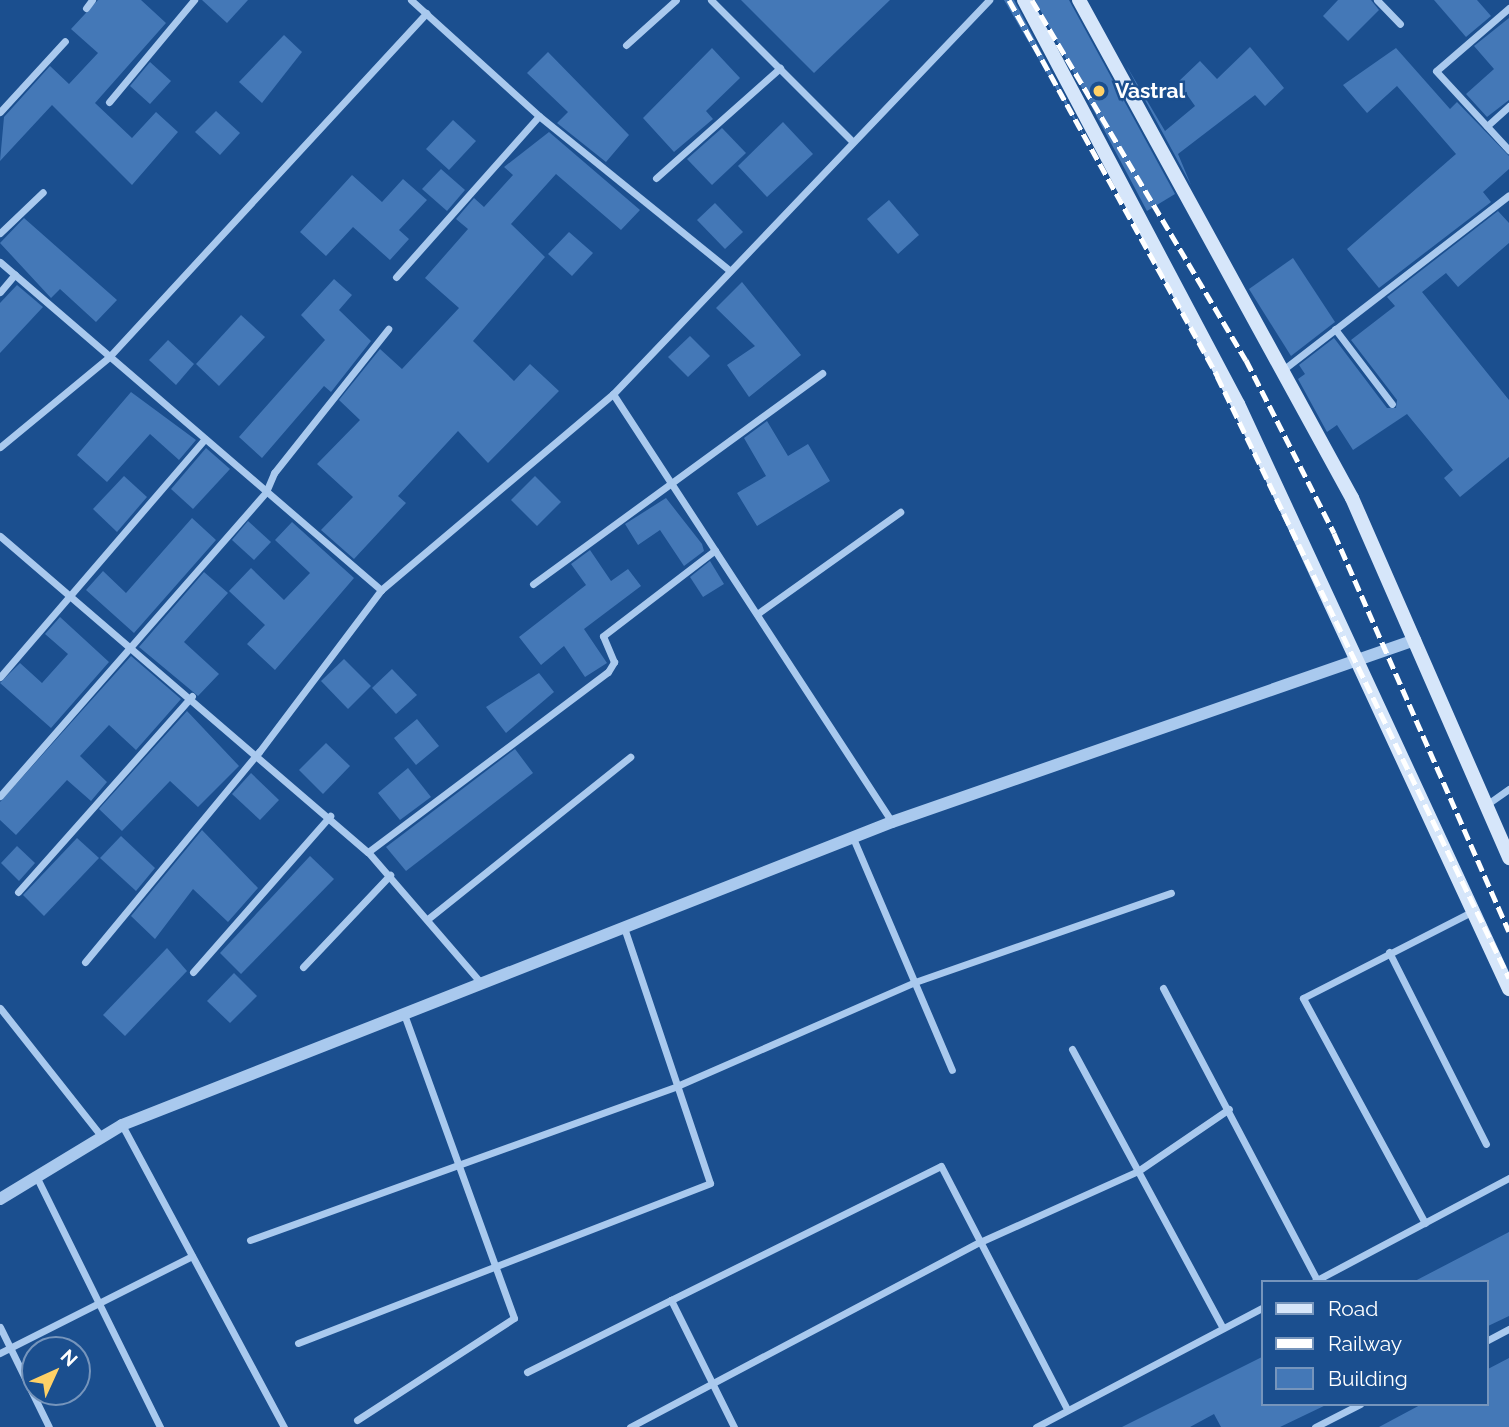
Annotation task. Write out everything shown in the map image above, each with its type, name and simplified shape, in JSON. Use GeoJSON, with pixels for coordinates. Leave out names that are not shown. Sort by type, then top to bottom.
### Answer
{"type":"FeatureCollection","features":[{"type":"Feature","properties":{"kind":"main road"},"geometry":{"type":"LineString","coordinates":[[1024,0],[1238,404],[1363,662],[1469,913],[1509,989]]}},
{"type":"Feature","properties":{"kind":"main road"},"geometry":{"type":"LineString","coordinates":[[1079,0],[1284,369],[1415,640],[1509,858]]}},
{"type":"Feature","properties":{"kind":"street"},"geometry":{"type":"LineString","coordinates":[[86,8],[92,0]]}},
{"type":"Feature","properties":{"kind":"street"},"geometry":{"type":"LineString","coordinates":[[109,102],[194,0]]}},
{"type":"Feature","properties":{"kind":"street"},"geometry":{"type":"LineString","coordinates":[[411,0],[539,116],[728,269]]}},
{"type":"Feature","properties":{"kind":"street"},"geometry":{"type":"LineString","coordinates":[[626,45],[676,0]]}},
{"type":"Feature","properties":{"kind":"street"},"geometry":{"type":"LineString","coordinates":[[712,0],[852,141]]}},
{"type":"Feature","properties":{"kind":"street"},"geometry":{"type":"LineString","coordinates":[[85,962],[259,752],[381,590],[614,394],[728,269],[989,0]]}},
{"type":"Feature","properties":{"kind":"street"},"geometry":{"type":"LineString","coordinates":[[1377,0],[1400,24]]}},
{"type":"Feature","properties":{"kind":"street"},"geometry":{"type":"LineString","coordinates":[[1509,8],[1436,71],[1509,150]]}},
{"type":"Feature","properties":{"kind":"street"},"geometry":{"type":"LineString","coordinates":[[0,447],[110,357],[426,13]]}},
{"type":"Feature","properties":{"kind":"street"},"geometry":{"type":"LineString","coordinates":[[0,112],[65,41]]}},
{"type":"Feature","properties":{"kind":"street"},"geometry":{"type":"LineString","coordinates":[[656,178],[779,68]]}},
{"type":"Feature","properties":{"kind":"street"},"geometry":{"type":"LineString","coordinates":[[1487,126],[1509,106]]}},
{"type":"Feature","properties":{"kind":"street"},"geometry":{"type":"LineString","coordinates":[[396,277],[539,116]]}},
{"type":"Feature","properties":{"kind":"street"},"geometry":{"type":"LineString","coordinates":[[0,233],[43,192]]}},
{"type":"Feature","properties":{"kind":"street"},"geometry":{"type":"LineString","coordinates":[[1284,369],[1509,195]]}},
{"type":"Feature","properties":{"kind":"street"},"geometry":{"type":"LineString","coordinates":[[0,262],[381,590]]}},
{"type":"Feature","properties":{"kind":"street"},"geometry":{"type":"LineString","coordinates":[[0,292],[15,274]]}},
{"type":"Feature","properties":{"kind":"street"},"geometry":{"type":"LineString","coordinates":[[1335,329],[1392,404]]}},
{"type":"Feature","properties":{"kind":"street"},"geometry":{"type":"LineString","coordinates":[[0,796],[266,492],[274,472],[387,330]]}},
{"type":"Feature","properties":{"kind":"street"},"geometry":{"type":"LineString","coordinates":[[533,584],[670,481],[822,373]]}},
{"type":"Feature","properties":{"kind":"street"},"geometry":{"type":"LineString","coordinates":[[614,394],[892,822]]}},
{"type":"Feature","properties":{"kind":"street"},"geometry":{"type":"LineString","coordinates":[[0,677],[205,439]]}},
{"type":"Feature","properties":{"kind":"street"},"geometry":{"type":"LineString","coordinates":[[757,614],[900,512]]}},
{"type":"Feature","properties":{"kind":"street"},"geometry":{"type":"LineString","coordinates":[[0,536],[259,752],[368,852],[429,918],[482,984]]}},
{"type":"Feature","properties":{"kind":"street"},"geometry":{"type":"LineString","coordinates":[[368,852],[608,672],[614,662],[603,636],[715,550]]}},
{"type":"Feature","properties":{"kind":"street"},"geometry":{"type":"LineString","coordinates":[[0,1199],[122,1125],[892,822],[1363,662],[1415,640]]}},
{"type":"Feature","properties":{"kind":"street"},"geometry":{"type":"LineString","coordinates":[[18,892],[192,696]]}},
{"type":"Feature","properties":{"kind":"street"},"geometry":{"type":"LineString","coordinates":[[429,918],[630,757]]}},
{"type":"Feature","properties":{"kind":"street"},"geometry":{"type":"LineString","coordinates":[[1485,806],[1509,789]]}},
{"type":"Feature","properties":{"kind":"street"},"geometry":{"type":"LineString","coordinates":[[193,972],[330,817]]}},
{"type":"Feature","properties":{"kind":"street"},"geometry":{"type":"LineString","coordinates":[[853,838],[953,1070]]}},
{"type":"Feature","properties":{"kind":"street"},"geometry":{"type":"LineString","coordinates":[[303,967],[390,875]]}},
{"type":"Feature","properties":{"kind":"street"},"geometry":{"type":"LineString","coordinates":[[250,1240],[677,1086],[915,982],[1171,893]]}},
{"type":"Feature","properties":{"kind":"street"},"geometry":{"type":"LineString","coordinates":[[1425,1223],[1303,998],[1388,952],[1469,913]]}},
{"type":"Feature","properties":{"kind":"street"},"geometry":{"type":"LineString","coordinates":[[298,1343],[494,1262],[710,1183],[624,928]]}},
{"type":"Feature","properties":{"kind":"street"},"geometry":{"type":"LineString","coordinates":[[1388,952],[1486,1144]]}},
{"type":"Feature","properties":{"kind":"street"},"geometry":{"type":"LineString","coordinates":[[1163,988],[1229,1109],[1314,1280]]}},
{"type":"Feature","properties":{"kind":"street"},"geometry":{"type":"LineString","coordinates":[[0,1008],[102,1137]]}},
{"type":"Feature","properties":{"kind":"street"},"geometry":{"type":"LineString","coordinates":[[356,1420],[514,1318],[404,1014]]}},
{"type":"Feature","properties":{"kind":"street"},"geometry":{"type":"LineString","coordinates":[[1072,1049],[1223,1328]]}},
{"type":"Feature","properties":{"kind":"street"},"geometry":{"type":"LineString","coordinates":[[630,1427],[980,1242],[1139,1171],[1229,1109]]}},
{"type":"Feature","properties":{"kind":"street"},"geometry":{"type":"LineString","coordinates":[[122,1125],[284,1427]]}},
{"type":"Feature","properties":{"kind":"street"},"geometry":{"type":"LineString","coordinates":[[527,1372],[941,1166],[1066,1409]]}},
{"type":"Feature","properties":{"kind":"street"},"geometry":{"type":"LineString","coordinates":[[37,1178],[160,1427]]}},
{"type":"Feature","properties":{"kind":"street"},"geometry":{"type":"LineString","coordinates":[[1317,1280],[1509,1178]]}},
{"type":"Feature","properties":{"kind":"street"},"geometry":{"type":"LineString","coordinates":[[0,1353],[192,1256]]}},
{"type":"Feature","properties":{"kind":"street"},"geometry":{"type":"LineString","coordinates":[[671,1300],[734,1427]]}},
{"type":"Feature","properties":{"kind":"street"},"geometry":{"type":"LineString","coordinates":[[1036,1427],[1260,1309]]}},
{"type":"Feature","properties":{"kind":"street"},"geometry":{"type":"LineString","coordinates":[[0,1327],[49,1427]]}},
{"type":"Feature","properties":{"kind":"street"},"geometry":{"type":"LineString","coordinates":[[1488,1340],[1509,1329]]}},
{"type":"Feature","properties":{"kind":"street"},"geometry":{"type":"LineString","coordinates":[[1315,1427],[1356,1406]]}},
{"type":"Feature","properties":{"kind":"building"},"geometry":{"type":"Polygon","coordinates":[[[98,0],[141,0],[166,23],[95,103],[132,138],[156,112],[178,132],[132,185],[52,105],[0,161],[4,117],[50,66],[69,84],[98,53],[71,29],[98,0]]]}},
{"type":"Feature","properties":{"kind":"building"},"geometry":{"type":"Polygon","coordinates":[[[202,0],[248,0],[227,23],[202,0]]]}},
{"type":"Feature","properties":{"kind":"building"},"geometry":{"type":"Polygon","coordinates":[[[741,0],[890,0],[814,73],[741,0]]]}},
{"type":"Feature","properties":{"kind":"building"},"geometry":{"type":"Polygon","coordinates":[[[1004,0],[1014,0],[1092,150],[1004,0]]]}},
{"type":"Feature","properties":{"kind":"building"},"geometry":{"type":"Polygon","coordinates":[[[1035,0],[1069,0],[1175,194],[1147,211],[1035,0]]]}},
{"type":"Feature","properties":{"kind":"building"},"geometry":{"type":"Polygon","coordinates":[[[1338,0],[1371,0],[1379,10],[1348,41],[1323,16],[1338,0]]]}},
{"type":"Feature","properties":{"kind":"building"},"geometry":{"type":"Polygon","coordinates":[[[1434,0],[1477,0],[1491,16],[1466,37],[1434,0]]]}},
{"type":"Feature","properties":{"kind":"building"},"geometry":{"type":"Polygon","coordinates":[[[1509,18],[1509,100],[1487,117],[1466,94],[1494,69],[1474,46],[1509,18]]]}},
{"type":"Feature","properties":{"kind":"building"},"geometry":{"type":"Polygon","coordinates":[[[284,35],[302,52],[262,103],[239,82],[284,35]]]}},
{"type":"Feature","properties":{"kind":"building"},"geometry":{"type":"Polygon","coordinates":[[[1250,47],[1284,88],[1265,106],[1255,95],[1178,154],[1191,185],[1126,65],[1165,131],[1195,106],[1178,82],[1200,61],[1217,79],[1250,47]]]}},
{"type":"Feature","properties":{"kind":"building"},"geometry":{"type":"Polygon","coordinates":[[[712,48],[740,78],[706,111],[713,119],[674,152],[643,118],[712,48]]]}},
{"type":"Feature","properties":{"kind":"building"},"geometry":{"type":"Polygon","coordinates":[[[1396,48],[1450,109],[1457,102],[1509,156],[1509,169],[1483,192],[1491,202],[1379,288],[1347,249],[1456,154],[1397,86],[1367,113],[1343,85],[1396,48]]]}},
{"type":"Feature","properties":{"kind":"building"},"geometry":{"type":"Polygon","coordinates":[[[548,52],[629,135],[606,162],[557,123],[568,112],[527,73],[548,52]]]}},
{"type":"Feature","properties":{"kind":"building"},"geometry":{"type":"Polygon","coordinates":[[[150,62],[171,81],[150,104],[130,86],[150,62]]]}},
{"type":"Feature","properties":{"kind":"building"},"geometry":{"type":"Polygon","coordinates":[[[216,111],[240,133],[220,155],[195,132],[216,111]]]}},
{"type":"Feature","properties":{"kind":"building"},"geometry":{"type":"Polygon","coordinates":[[[453,120],[476,141],[449,170],[426,149],[453,120]]]}},
{"type":"Feature","properties":{"kind":"building"},"geometry":{"type":"Polygon","coordinates":[[[783,122],[813,154],[767,197],[738,166],[783,122]]]}},
{"type":"Feature","properties":{"kind":"building"},"geometry":{"type":"Polygon","coordinates":[[[722,128],[746,153],[712,185],[687,159],[722,128]]]}},
{"type":"Feature","properties":{"kind":"building"},"geometry":{"type":"Polygon","coordinates":[[[549,132],[640,210],[621,230],[556,174],[511,224],[545,257],[473,341],[514,381],[530,364],[559,391],[488,463],[458,431],[398,496],[406,503],[354,559],[321,530],[353,497],[317,464],[360,420],[339,400],[380,349],[402,369],[459,308],[425,278],[468,229],[456,219],[474,198],[484,207],[513,175],[504,167],[549,132]]]}},
{"type":"Feature","properties":{"kind":"building"},"geometry":{"type":"Polygon","coordinates":[[[441,169],[465,190],[447,211],[422,189],[441,169]]]}},
{"type":"Feature","properties":{"kind":"building"},"geometry":{"type":"Polygon","coordinates":[[[352,175],[382,202],[403,179],[427,200],[399,230],[409,239],[390,260],[353,227],[326,256],[300,232],[352,175]]]}},
{"type":"Feature","properties":{"kind":"building"},"geometry":{"type":"Polygon","coordinates":[[[889,200],[919,235],[898,254],[867,219],[889,200]]]}},
{"type":"Feature","properties":{"kind":"building"},"geometry":{"type":"Polygon","coordinates":[[[715,203],[743,232],[725,249],[697,220],[715,203]]]}},
{"type":"Feature","properties":{"kind":"building"},"geometry":{"type":"Polygon","coordinates":[[[1498,211],[1509,223],[1509,243],[1458,287],[1446,273],[1422,292],[1509,400],[1509,457],[1460,497],[1444,478],[1453,470],[1407,414],[1353,450],[1337,425],[1327,432],[1298,379],[1305,374],[1299,365],[1334,338],[1387,408],[1396,408],[1397,400],[1351,340],[1395,306],[1387,297],[1498,211]]]}},
{"type":"Feature","properties":{"kind":"building"},"geometry":{"type":"Polygon","coordinates":[[[24,218],[117,300],[96,322],[60,289],[51,298],[0,243],[24,218]]]}},
{"type":"Feature","properties":{"kind":"building"},"geometry":{"type":"Polygon","coordinates":[[[569,232],[593,253],[572,276],[548,254],[569,232]]]}},
{"type":"Feature","properties":{"kind":"building"},"geometry":{"type":"Polygon","coordinates":[[[1293,258],[1335,322],[1291,356],[1249,289],[1293,258]]]}},
{"type":"Feature","properties":{"kind":"building"},"geometry":{"type":"Polygon","coordinates":[[[334,279],[352,295],[339,310],[371,341],[331,392],[324,386],[262,458],[239,437],[325,340],[301,315],[334,279]]]}},
{"type":"Feature","properties":{"kind":"building"},"geometry":{"type":"Polygon","coordinates":[[[742,282],[801,355],[749,397],[727,365],[755,346],[716,308],[742,282]]]}},
{"type":"Feature","properties":{"kind":"building"},"geometry":{"type":"Polygon","coordinates":[[[17,285],[43,307],[0,353],[0,303],[17,285]]]}},
{"type":"Feature","properties":{"kind":"building"},"geometry":{"type":"Polygon","coordinates":[[[241,315],[265,337],[219,386],[196,364],[241,315]]]}},
{"type":"Feature","properties":{"kind":"building"},"geometry":{"type":"Polygon","coordinates":[[[690,336],[710,356],[688,377],[668,357],[690,336]]]}},
{"type":"Feature","properties":{"kind":"building"},"geometry":{"type":"Polygon","coordinates":[[[168,340],[194,364],[176,385],[149,360],[168,340]]]}},
{"type":"Feature","properties":{"kind":"building"},"geometry":{"type":"Polygon","coordinates":[[[131,392],[196,440],[179,460],[150,434],[107,482],[77,455],[131,392]]]}},
{"type":"Feature","properties":{"kind":"building"},"geometry":{"type":"Polygon","coordinates":[[[767,421],[788,456],[808,444],[830,481],[757,526],[737,493],[766,476],[744,438],[767,421]]]}},
{"type":"Feature","properties":{"kind":"building"},"geometry":{"type":"Polygon","coordinates":[[[206,448],[230,469],[193,509],[171,489],[206,448]]]}},
{"type":"Feature","properties":{"kind":"building"},"geometry":{"type":"Polygon","coordinates":[[[124,476],[147,497],[117,532],[93,509],[124,476]]]}},
{"type":"Feature","properties":{"kind":"building"},"geometry":{"type":"Polygon","coordinates":[[[535,476],[561,502],[537,526],[511,500],[535,476]]]}},
{"type":"Feature","properties":{"kind":"building"},"geometry":{"type":"Polygon","coordinates":[[[666,498],[702,544],[704,551],[684,566],[660,530],[638,545],[625,524],[666,498]]]}},
{"type":"Feature","properties":{"kind":"building"},"geometry":{"type":"Polygon","coordinates":[[[192,518],[216,540],[134,633],[86,590],[103,571],[126,593],[192,518]]]}},
{"type":"Feature","properties":{"kind":"building"},"geometry":{"type":"Polygon","coordinates":[[[248,521],[271,542],[254,560],[232,540],[248,521]]]}},
{"type":"Feature","properties":{"kind":"building"},"geometry":{"type":"Polygon","coordinates":[[[292,522],[354,578],[275,670],[247,644],[265,625],[229,591],[251,568],[284,600],[310,573],[275,540],[292,522]]]}},
{"type":"Feature","properties":{"kind":"building"},"geometry":{"type":"Polygon","coordinates":[[[590,550],[611,581],[628,569],[641,586],[584,629],[607,663],[585,677],[564,646],[541,665],[519,637],[586,585],[571,564],[590,550]]]}},
{"type":"Feature","properties":{"kind":"building"},"geometry":{"type":"Polygon","coordinates":[[[710,561],[724,584],[703,597],[690,577],[710,561]]]}},
{"type":"Feature","properties":{"kind":"building"},"geometry":{"type":"Polygon","coordinates":[[[204,572],[228,593],[184,642],[219,674],[198,696],[139,647],[204,572]]]}},
{"type":"Feature","properties":{"kind":"building"},"geometry":{"type":"Polygon","coordinates":[[[60,617],[109,662],[51,728],[0,683],[20,663],[42,683],[68,654],[45,634],[60,617]]]}},
{"type":"Feature","properties":{"kind":"building"},"geometry":{"type":"Polygon","coordinates":[[[131,656],[181,699],[136,750],[109,725],[80,756],[107,782],[91,801],[67,780],[16,835],[0,820],[0,802],[131,656]]]}},
{"type":"Feature","properties":{"kind":"building"},"geometry":{"type":"Polygon","coordinates":[[[344,659],[371,686],[348,709],[321,681],[344,659]]]}},
{"type":"Feature","properties":{"kind":"building"},"geometry":{"type":"Polygon","coordinates":[[[392,669],[417,695],[396,714],[372,688],[392,669]]]}},
{"type":"Feature","properties":{"kind":"building"},"geometry":{"type":"Polygon","coordinates":[[[539,673],[554,692],[506,733],[486,707],[539,673]]]}},
{"type":"Feature","properties":{"kind":"building"},"geometry":{"type":"Polygon","coordinates":[[[187,711],[239,766],[198,807],[170,781],[122,831],[99,809],[187,711]]]}},
{"type":"Feature","properties":{"kind":"building"},"geometry":{"type":"Polygon","coordinates":[[[417,719],[439,746],[416,765],[394,738],[417,719]]]}},
{"type":"Feature","properties":{"kind":"building"},"geometry":{"type":"Polygon","coordinates":[[[326,743],[350,766],[323,794],[299,770],[326,743]]]}},
{"type":"Feature","properties":{"kind":"building"},"geometry":{"type":"Polygon","coordinates":[[[515,749],[533,773],[406,871],[386,847],[515,749]]]}},
{"type":"Feature","properties":{"kind":"building"},"geometry":{"type":"Polygon","coordinates":[[[408,768],[431,797],[400,820],[378,793],[408,768]]]}},
{"type":"Feature","properties":{"kind":"building"},"geometry":{"type":"Polygon","coordinates":[[[251,773],[279,800],[260,820],[232,794],[251,773]]]}},
{"type":"Feature","properties":{"kind":"building"},"geometry":{"type":"Polygon","coordinates":[[[202,830],[258,888],[228,922],[193,889],[155,939],[131,916],[202,830]]]}},
{"type":"Feature","properties":{"kind":"building"},"geometry":{"type":"Polygon","coordinates":[[[121,836],[155,868],[136,891],[100,858],[121,836]]]}},
{"type":"Feature","properties":{"kind":"building"},"geometry":{"type":"Polygon","coordinates":[[[77,838],[99,858],[44,916],[23,895],[77,838]]]}},
{"type":"Feature","properties":{"kind":"building"},"geometry":{"type":"Polygon","coordinates":[[[17,846],[35,863],[19,881],[1,863],[17,846]]]}},
{"type":"Feature","properties":{"kind":"building"},"geometry":{"type":"Polygon","coordinates":[[[310,856],[334,879],[241,974],[220,953],[310,856]]]}},
{"type":"Feature","properties":{"kind":"building"},"geometry":{"type":"Polygon","coordinates":[[[167,948],[187,971],[125,1036],[103,1015],[167,948]]]}},
{"type":"Feature","properties":{"kind":"building"},"geometry":{"type":"Polygon","coordinates":[[[234,973],[257,996],[230,1023],[207,1001],[234,973]]]}},
{"type":"Feature","properties":{"kind":"building"},"geometry":{"type":"Polygon","coordinates":[[[1509,1232],[1509,1316],[1488,1326],[1488,1280],[1417,1280],[1509,1232]]]}},
{"type":"Feature","properties":{"kind":"building"},"geometry":{"type":"Polygon","coordinates":[[[1260,1358],[1260,1406],[1324,1406],[1280,1427],[1221,1427],[1214,1414],[1190,1427],[1122,1427],[1260,1358]]]}},
{"type":"Feature","properties":{"kind":"building"},"geometry":{"type":"Polygon","coordinates":[[[1509,1358],[1509,1427],[1379,1427],[1418,1406],[1488,1406],[1488,1369],[1509,1358]]]}},
{"type":"Feature","properties":{"kind":"railway"},"geometry":{"type":"LineString","coordinates":[[1009,0],[1217,376],[1509,978]]}},
{"type":"Feature","properties":{"kind":"railway"},"geometry":{"type":"LineString","coordinates":[[1032,0],[1246,360],[1334,533],[1509,931]]}},
{"type":"Feature","properties":{"kind":"place","name":"Vastral"},"geometry":{"type":"Point","coordinates":[1099,91]}}]}
